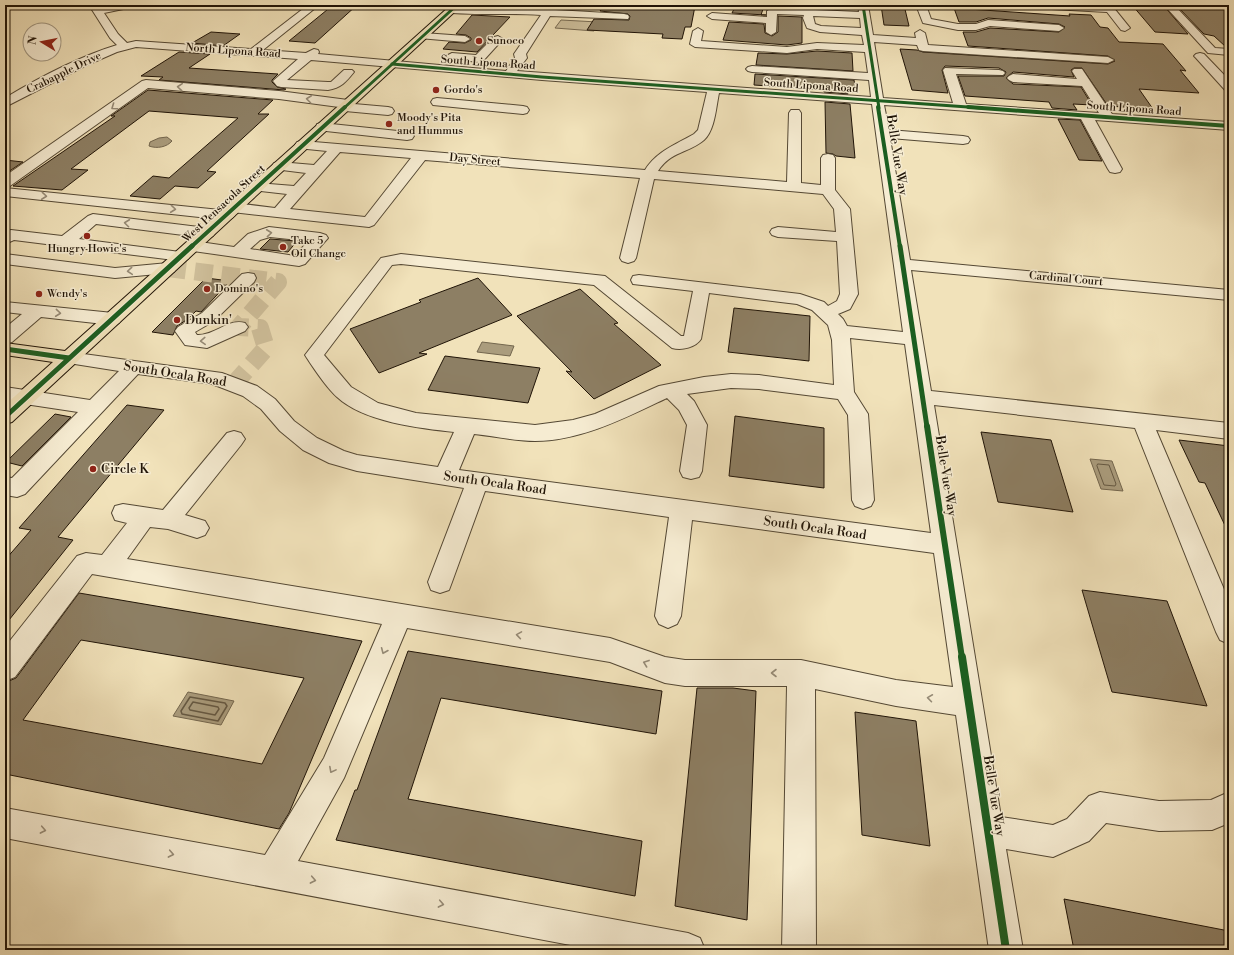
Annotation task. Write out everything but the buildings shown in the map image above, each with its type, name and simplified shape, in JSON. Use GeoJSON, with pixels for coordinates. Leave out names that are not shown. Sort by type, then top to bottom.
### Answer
{"type":"FeatureCollection","features":[{"type":"Feature","properties":{"kind":"main road","name":"West Pensacola Street"},"geometry":{"type":"LineString","coordinates":[[5,417],[454,7]]}},
{"type":"Feature","properties":{"kind":"main road"},"geometry":{"type":"LineString","coordinates":[[5,349],[70,358]]}},
{"type":"Feature","properties":{"kind":"street"},"geometry":{"type":"LineString","coordinates":[[124,46],[114,36],[96,8],[130,5]]}},
{"type":"Feature","properties":{"kind":"street"},"geometry":{"type":"LineString","coordinates":[[252,52],[314,5]]}},
{"type":"Feature","properties":{"kind":"street"},"geometry":{"type":"LineString","coordinates":[[618,28],[629,5]]}},
{"type":"Feature","properties":{"kind":"street"},"geometry":{"type":"LineString","coordinates":[[921,5],[927,21],[946,26],[977,28],[988,23],[1059,28]]}},
{"type":"Feature","properties":{"kind":"street"},"geometry":{"type":"LineString","coordinates":[[1033,5],[1110,10],[1125,28]]}},
{"type":"Feature","properties":{"kind":"street"},"geometry":{"type":"LineString","coordinates":[[1169,5],[1212,51],[1229,52]]}},
{"type":"Feature","properties":{"kind":"street"},"geometry":{"type":"LineString","coordinates":[[715,6],[712,16],[695,44],[787,50],[817,46],[866,28]]}},
{"type":"Feature","properties":{"kind":"street"},"geometry":{"type":"LineString","coordinates":[[454,7],[487,9],[506,8],[547,13],[564,9],[624,17]]}},
{"type":"Feature","properties":{"kind":"street"},"geometry":{"type":"LineString","coordinates":[[495,21],[506,8]]}},
{"type":"Feature","properties":{"kind":"street"},"geometry":{"type":"LineString","coordinates":[[812,9],[808,18],[811,26],[820,29],[866,28]]}},
{"type":"Feature","properties":{"kind":"street"},"geometry":{"type":"LineString","coordinates":[[771,32],[772,11],[812,9],[866,28],[920,37],[923,48],[1108,60]]}},
{"type":"Feature","properties":{"kind":"street"},"geometry":{"type":"LineString","coordinates":[[511,65],[547,13]]}},
{"type":"Feature","properties":{"kind":"street"},"geometry":{"type":"LineString","coordinates":[[712,16],[772,20]]}},
{"type":"Feature","properties":{"kind":"street","name":"Belle Vue Way"},"geometry":{"type":"LineString","coordinates":[[866,28],[1006,950]]}},
{"type":"Feature","properties":{"kind":"street"},"geometry":{"type":"LineString","coordinates":[[423,36],[465,39],[442,54]]}},
{"type":"Feature","properties":{"kind":"street"},"geometry":{"type":"LineString","coordinates":[[437,69],[446,38]]}},
{"type":"Feature","properties":{"kind":"street"},"geometry":{"type":"LineString","coordinates":[[442,54],[479,59],[498,39]]}},
{"type":"Feature","properties":{"kind":"street","name":"North Lipona Road"},"geometry":{"type":"LineString","coordinates":[[124,46],[136,44],[279,54]]}},
{"type":"Feature","properties":{"kind":"street","name":"Crabapple Drive"},"geometry":{"type":"LineString","coordinates":[[5,103],[48,78],[124,46]]}},
{"type":"Feature","properties":{"kind":"street"},"geometry":{"type":"LineString","coordinates":[[270,66],[283,47],[316,50],[279,81],[281,83],[328,86],[335,85],[336,75],[372,83]]}},
{"type":"Feature","properties":{"kind":"street"},"geometry":{"type":"LineString","coordinates":[[405,52],[418,53]]}},
{"type":"Feature","properties":{"kind":"street"},"geometry":{"type":"LineString","coordinates":[[990,52],[999,73],[1009,82],[1086,83]]}},
{"type":"Feature","properties":{"kind":"street"},"geometry":{"type":"LineString","coordinates":[[308,56],[392,64]]}},
{"type":"Feature","properties":{"kind":"street"},"geometry":{"type":"LineString","coordinates":[[1200,56],[1229,86]]}},
{"type":"Feature","properties":{"kind":"street"},"geometry":{"type":"LineString","coordinates":[[1070,58],[1108,117]]}},
{"type":"Feature","properties":{"kind":"street","name":"South Lipona Road"},"geometry":{"type":"LineString","coordinates":[[392,64],[464,71],[511,65],[714,89],[1222,125]]}},
{"type":"Feature","properties":{"kind":"street"},"geometry":{"type":"LineString","coordinates":[[294,68],[310,69]]}},
{"type":"Feature","properties":{"kind":"street"},"geometry":{"type":"LineString","coordinates":[[752,69],[874,78]]}},
{"type":"Feature","properties":{"kind":"street"},"geometry":{"type":"LineString","coordinates":[[961,107],[949,70],[999,73]]}},
{"type":"Feature","properties":{"kind":"street"},"geometry":{"type":"LineString","coordinates":[[455,81],[464,71]]}},
{"type":"Feature","properties":{"kind":"street"},"geometry":{"type":"LineString","coordinates":[[782,94],[783,71]]}},
{"type":"Feature","properties":{"kind":"street"},"geometry":{"type":"LineString","coordinates":[[5,183],[146,84],[279,95],[388,111]]}},
{"type":"Feature","properties":{"kind":"street"},"geometry":{"type":"LineString","coordinates":[[628,258],[648,176],[657,162],[667,154],[699,137],[704,130],[714,89]]}},
{"type":"Feature","properties":{"kind":"street"},"geometry":{"type":"LineString","coordinates":[[446,92],[437,102],[523,110]]}},
{"type":"Feature","properties":{"kind":"street"},"geometry":{"type":"LineString","coordinates":[[1010,98],[1016,111]]}},
{"type":"Feature","properties":{"kind":"street"},"geometry":{"type":"LineString","coordinates":[[794,187],[795,113]]}},
{"type":"Feature","properties":{"kind":"street"},"geometry":{"type":"LineString","coordinates":[[1086,116],[1115,169]]}},
{"type":"Feature","properties":{"kind":"street"},"geometry":{"type":"LineString","coordinates":[[1222,125],[1229,141]]}},
{"type":"Feature","properties":{"kind":"street"},"geometry":{"type":"LineString","coordinates":[[322,127],[402,136],[383,152]]}},
{"type":"Feature","properties":{"kind":"street"},"geometry":{"type":"LineString","coordinates":[[278,212],[328,159],[365,132]]}},
{"type":"Feature","properties":{"kind":"street"},"geometry":{"type":"LineString","coordinates":[[883,134],[963,140]]}},
{"type":"Feature","properties":{"kind":"street","name":"Day Street"},"geometry":{"type":"LineString","coordinates":[[302,145],[383,152],[417,160],[828,190]]}},
{"type":"Feature","properties":{"kind":"street"},"geometry":{"type":"LineString","coordinates":[[826,312],[843,307],[847,302],[849,294],[842,208],[828,190],[828,158]]}},
{"type":"Feature","properties":{"kind":"street"},"geometry":{"type":"LineString","coordinates":[[328,159],[417,160]]}},
{"type":"Feature","properties":{"kind":"street"},"geometry":{"type":"LineString","coordinates":[[5,192],[231,212],[278,212],[369,222],[417,160]]}},
{"type":"Feature","properties":{"kind":"street"},"geometry":{"type":"LineString","coordinates":[[279,166],[317,170]]}},
{"type":"Feature","properties":{"kind":"street"},"geometry":{"type":"LineString","coordinates":[[258,187],[298,191]]}},
{"type":"Feature","properties":{"kind":"street"},"geometry":{"type":"LineString","coordinates":[[66,241],[94,219],[207,233]]}},
{"type":"Feature","properties":{"kind":"street"},"geometry":{"type":"LineString","coordinates":[[7,236],[187,251],[237,253],[299,261],[320,238],[269,232],[254,236],[237,253]]}},
{"type":"Feature","properties":{"kind":"street"},"geometry":{"type":"LineString","coordinates":[[778,232],[845,237]]}},
{"type":"Feature","properties":{"kind":"street"},"geometry":{"type":"LineString","coordinates":[[702,287],[692,339],[679,344],[599,280],[401,259],[387,261],[314,355],[344,392],[372,409],[416,420],[535,433],[573,428],[601,420],[671,390],[704,384],[731,381],[759,382],[844,393]]}},
{"type":"Feature","properties":{"kind":"street"},"geometry":{"type":"LineString","coordinates":[[8,262],[115,273],[168,268]]}},
{"type":"Feature","properties":{"kind":"street","name":"Cardinal Court"},"geometry":{"type":"LineString","coordinates":[[902,264],[1229,295]]}},
{"type":"Feature","properties":{"kind":"street"},"geometry":{"type":"LineString","coordinates":[[239,327],[207,342],[192,341],[184,331],[208,317],[248,278]]}},
{"type":"Feature","properties":{"kind":"street"},"geometry":{"type":"LineString","coordinates":[[639,280],[800,299],[818,306],[826,312],[837,323],[841,340],[844,393],[858,414],[863,500]]}},
{"type":"Feature","properties":{"kind":"street"},"geometry":{"type":"LineString","coordinates":[[5,308],[112,319]]}},
{"type":"Feature","properties":{"kind":"street"},"geometry":{"type":"LineString","coordinates":[[5,338],[37,311]]}},
{"type":"Feature","properties":{"kind":"street"},"geometry":{"type":"LineString","coordinates":[[839,331],[914,339]]}},
{"type":"Feature","properties":{"kind":"street","name":"South Ocala Road"},"geometry":{"type":"LineString","coordinates":[[70,358],[215,378],[250,391],[268,404],[287,426],[310,444],[337,457],[357,463],[445,477],[945,545]]}},
{"type":"Feature","properties":{"kind":"street"},"geometry":{"type":"LineString","coordinates":[[5,486],[17,488],[134,367]]}},
{"type":"Feature","properties":{"kind":"street"},"geometry":{"type":"LineString","coordinates":[[671,390],[687,406],[697,425],[691,471]]}},
{"type":"Feature","properties":{"kind":"street"},"geometry":{"type":"LineString","coordinates":[[5,394],[95,408]]}},
{"type":"Feature","properties":{"kind":"street"},"geometry":{"type":"LineString","coordinates":[[922,397],[1229,431]]}},
{"type":"Feature","properties":{"kind":"street"},"geometry":{"type":"LineString","coordinates":[[1142,421],[1229,632]]}},
{"type":"Feature","properties":{"kind":"street"},"geometry":{"type":"LineString","coordinates":[[445,477],[467,426]]}},
{"type":"Feature","properties":{"kind":"street"},"geometry":{"type":"LineString","coordinates":[[168,520],[234,439]]}},
{"type":"Feature","properties":{"kind":"street"},"geometry":{"type":"LineString","coordinates":[[440,582],[478,481]]}},
{"type":"Feature","properties":{"kind":"street"},"geometry":{"type":"LineString","coordinates":[[668,616],[682,509]]}},
{"type":"Feature","properties":{"kind":"street"},"geometry":{"type":"LineString","coordinates":[[108,566],[134,514],[168,520],[197,528]]}},
{"type":"Feature","properties":{"kind":"street"},"geometry":{"type":"LineString","coordinates":[[5,668],[86,563],[610,650],[665,670],[685,673],[801,673],[896,693],[968,703]]}},
{"type":"Feature","properties":{"kind":"street"},"geometry":{"type":"LineString","coordinates":[[273,873],[334,768],[399,615]]}},
{"type":"Feature","properties":{"kind":"street"},"geometry":{"type":"LineString","coordinates":[[799,950],[801,673]]}},
{"type":"Feature","properties":{"kind":"street"},"geometry":{"type":"LineString","coordinates":[[988,830],[1053,841],[1078,830],[1100,807],[1159,816],[1212,815],[1229,807]]}},
{"type":"Feature","properties":{"kind":"street"},"geometry":{"type":"LineString","coordinates":[[5,823],[688,950]]}},
{"type":"Feature","properties":{"kind":"shaded area"},"geometry":{"type":"Polygon","coordinates":[[[561,20],[598,22],[594,31],[555,28],[561,20]]]}},
{"type":"Feature","properties":{"kind":"water"},"geometry":{"type":"Polygon","coordinates":[[[167,137],[172,141],[165,146],[149,146],[150,142],[159,138],[167,137]]]}},
{"type":"Feature","properties":{"kind":"water"},"geometry":{"type":"Polygon","coordinates":[[[482,342],[514,346],[510,356],[477,352],[482,342]]]}},
{"type":"Feature","properties":{"kind":"water"},"geometry":{"type":"Polygon","coordinates":[[[1090,459],[1112,461],[1123,491],[1101,489],[1090,459]]]}},
{"type":"Feature","properties":{"kind":"water"},"geometry":{"type":"Polygon","coordinates":[[[188,692],[234,701],[221,725],[173,716],[188,692]]]}},
{"type":"Feature","properties":{"kind":"tunnel"},"geometry":{"type":"LineString","coordinates":[[168,268],[278,282],[239,327],[260,328],[266,348],[234,384]]}},
{"type":"Feature","properties":{"kind":"cycle path"},"geometry":{"type":"LineString","coordinates":[[5,417],[457,5]]}},
{"type":"Feature","properties":{"kind":"cycle path"},"geometry":{"type":"LineString","coordinates":[[863,5],[1006,950]]}},
{"type":"Feature","properties":{"kind":"cycle path"},"geometry":{"type":"LineString","coordinates":[[392,64],[542,77],[1229,126]]}},
{"type":"Feature","properties":{"kind":"cycle path"},"geometry":{"type":"LineString","coordinates":[[5,349],[69,358]]}},
{"type":"Feature","properties":{"kind":"place","name":"Sunoco"},"geometry":{"type":"Point","coordinates":[479,41]}},
{"type":"Feature","properties":{"kind":"place","name":"Gordo's"},"geometry":{"type":"Point","coordinates":[436,90]}},
{"type":"Feature","properties":{"kind":"place","name":"Moody's Pita and Hummus"},"geometry":{"type":"Point","coordinates":[389,124]}},
{"type":"Feature","properties":{"kind":"place","name":"Hungry Howie's"},"geometry":{"type":"Point","coordinates":[87,236]}},
{"type":"Feature","properties":{"kind":"place","name":"Take 5 Oil Change"},"geometry":{"type":"Point","coordinates":[283,247]}},
{"type":"Feature","properties":{"kind":"place","name":"Domino's"},"geometry":{"type":"Point","coordinates":[207,289]}},
{"type":"Feature","properties":{"kind":"place","name":"Wendy's"},"geometry":{"type":"Point","coordinates":[39,294]}},
{"type":"Feature","properties":{"kind":"place","name":"Dunkin'"},"geometry":{"type":"Point","coordinates":[177,320]}},
{"type":"Feature","properties":{"kind":"place","name":"Circle K"},"geometry":{"type":"Point","coordinates":[93,469]}}]}
